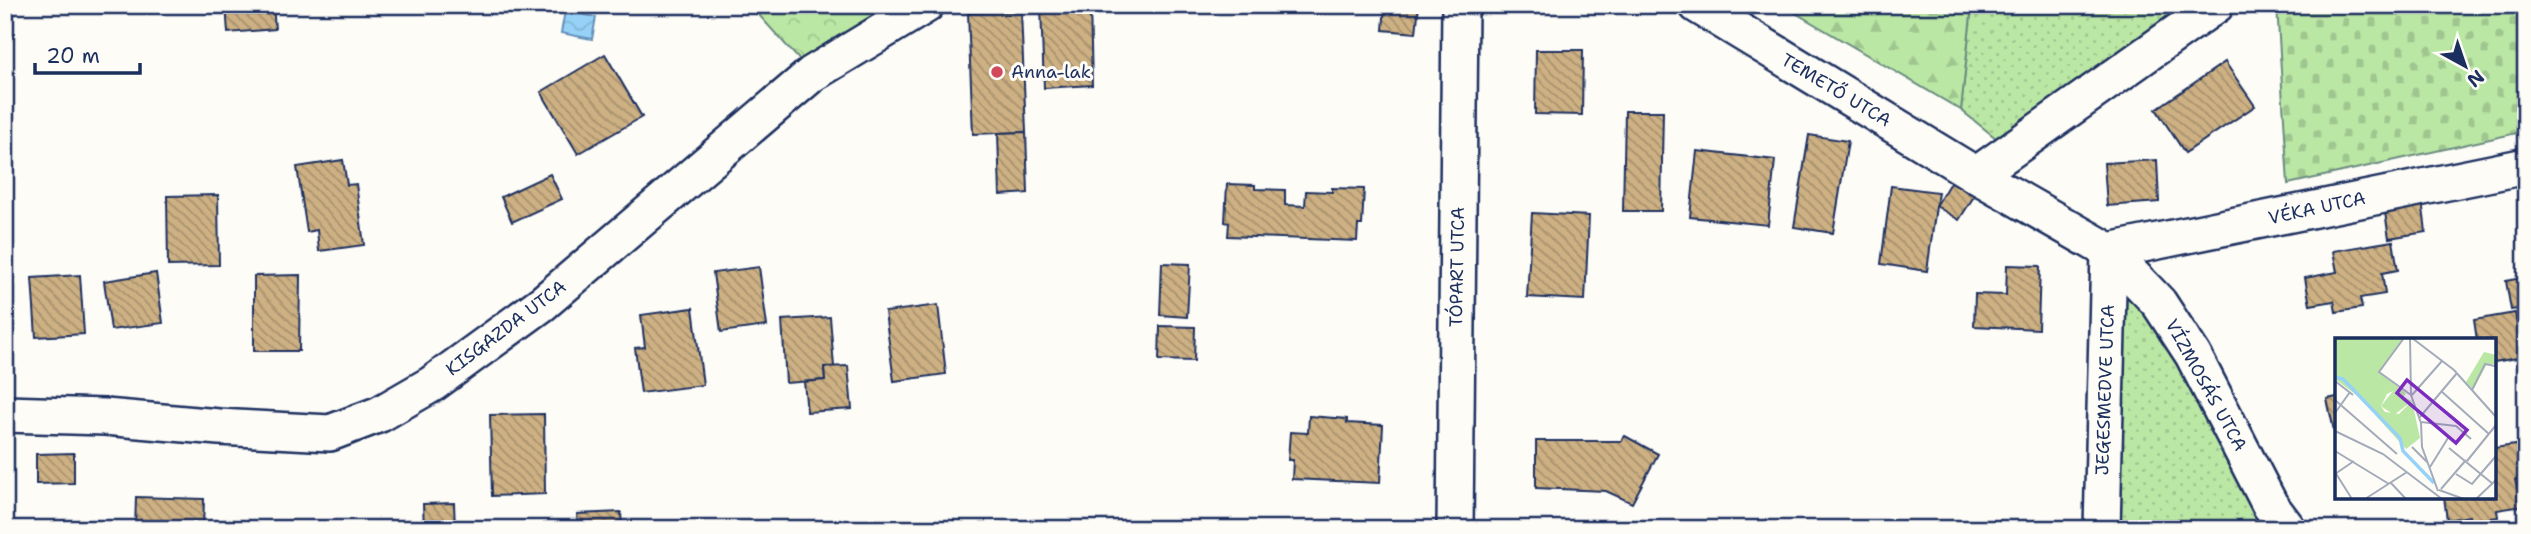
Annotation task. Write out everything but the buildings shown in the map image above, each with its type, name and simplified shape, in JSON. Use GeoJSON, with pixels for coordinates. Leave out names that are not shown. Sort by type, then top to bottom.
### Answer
{"type":"FeatureCollection","features":[{"type":"Feature","properties":{"kind":"street","name":"KISGAZDA UTCA"},"geometry":{"type":"LineString","coordinates":[[5,414],[105,417],[330,433],[380,414],[432,383],[543,303],[812,74],[926,5]]}},
{"type":"Feature","properties":{"kind":"street","name":"TÓPART UTCA"},"geometry":{"type":"LineString","coordinates":[[1455,529],[1460,5]]}},
{"type":"Feature","properties":{"kind":"street","name":"TEMETŐ UTCA"},"geometry":{"type":"LineString","coordinates":[[1697,5],[1976,175],[2109,251]]}},
{"type":"Feature","properties":{"kind":"street"},"geometry":{"type":"LineString","coordinates":[[1976,175],[2216,5]]}},
{"type":"Feature","properties":{"kind":"street","name":"VÉKA UTCA"},"geometry":{"type":"LineString","coordinates":[[2109,251],[2526,166]]}},
{"type":"Feature","properties":{"kind":"street","name":"JEGESMEDVE UTCA"},"geometry":{"type":"LineString","coordinates":[[2102,529],[2109,251]]}},
{"type":"Feature","properties":{"kind":"street","name":"VÍZMOSÁS UTCA"},"geometry":{"type":"LineString","coordinates":[[2109,251],[2159,303],[2193,355],[2270,505],[2288,529]]}},
{"type":"Feature","properties":{"kind":"green space"},"geometry":{"type":"Polygon","coordinates":[[[750,5],[926,5],[812,74],[750,5]]]}},
{"type":"Feature","properties":{"kind":"green space"},"geometry":{"type":"Polygon","coordinates":[[[1782,5],[1972,5],[1961,110],[1782,5]]]}},
{"type":"Feature","properties":{"kind":"green space"},"geometry":{"type":"Polygon","coordinates":[[[1972,5],[2252,5],[2244,6],[2022,159],[1961,110],[1972,5]]]}},
{"type":"Feature","properties":{"kind":"green space"},"geometry":{"type":"Polygon","coordinates":[[[2277,5],[2526,5],[2526,131],[2288,184],[2277,5]]]}},
{"type":"Feature","properties":{"kind":"green space"},"geometry":{"type":"Polygon","coordinates":[[[2113,270],[2152,314],[2209,427],[2268,529],[2103,529],[2113,270]]]}},
{"type":"Feature","properties":{"kind":"water"},"geometry":{"type":"Polygon","coordinates":[[[565,11],[596,17],[592,39],[561,33],[565,11]]]}},
{"type":"Feature","properties":{"kind":"place","name":"Anna-lak"},"geometry":{"type":"Point","coordinates":[997,72]}}]}
